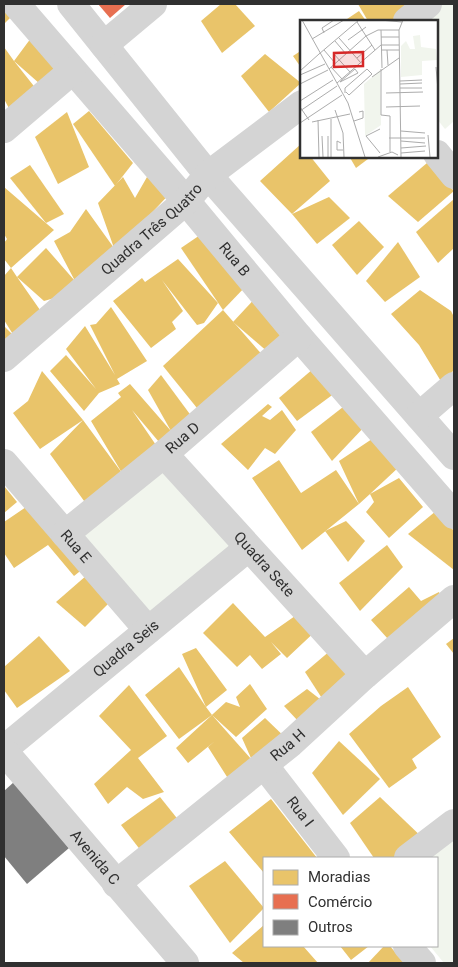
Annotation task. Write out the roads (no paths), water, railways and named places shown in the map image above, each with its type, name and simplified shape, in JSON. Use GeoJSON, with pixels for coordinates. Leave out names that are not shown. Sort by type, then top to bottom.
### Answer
{"type":"FeatureCollection","features":[{"type":"Feature","properties":{"kind":"street","name":"Rua B"},"geometry":{"type":"LineString","coordinates":[[16,4],[72,71],[186,200],[299,337],[454,515]]}},
{"type":"Feature","properties":{"kind":"street"},"geometry":{"type":"LineString","coordinates":[[71,4],[208,175],[454,456]]}},
{"type":"Feature","properties":{"kind":"street"},"geometry":{"type":"LineString","coordinates":[[104,45],[153,4]]}},
{"type":"Feature","properties":{"kind":"street"},"geometry":{"type":"LineString","coordinates":[[408,20],[428,4]]}},
{"type":"Feature","properties":{"kind":"street"},"geometry":{"type":"LineString","coordinates":[[4,129],[72,71]]}},
{"type":"Feature","properties":{"kind":"street","name":"Quadra Três Quatro"},"geometry":{"type":"LineString","coordinates":[[4,358],[186,200],[208,175],[300,106]]}},
{"type":"Feature","properties":{"kind":"street","name":"Rua D"},"geometry":{"type":"LineString","coordinates":[[65,534],[164,454],[299,337]]}},
{"type":"Feature","properties":{"kind":"street"},"geometry":{"type":"LineString","coordinates":[[419,416],[454,386]]}},
{"type":"Feature","properties":{"kind":"street","name":"Quadra Sete"},"geometry":{"type":"LineString","coordinates":[[164,454],[364,675]]}},
{"type":"Feature","properties":{"kind":"street","name":"Rua E"},"geometry":{"type":"LineString","coordinates":[[4,463],[148,630]]}},
{"type":"Feature","properties":{"kind":"street","name":"Quadra Seis"},"geometry":{"type":"LineString","coordinates":[[4,750],[248,548]]}},
{"type":"Feature","properties":{"kind":"street","name":"Rua H"},"geometry":{"type":"LineString","coordinates":[[116,884],[264,765],[364,675],[454,599]]}},
{"type":"Feature","properties":{"kind":"street","name":"Avenida C"},"geometry":{"type":"LineString","coordinates":[[4,750],[185,963]]}},
{"type":"Feature","properties":{"kind":"street","name":"Rua I"},"geometry":{"type":"LineString","coordinates":[[264,765],[335,857]]}},
{"type":"Feature","properties":{"kind":"street"},"geometry":{"type":"LineString","coordinates":[[409,857],[454,823]]}},
{"type":"Feature","properties":{"kind":"street"},"geometry":{"type":"LineString","coordinates":[[408,947],[422,963]]}}]}
